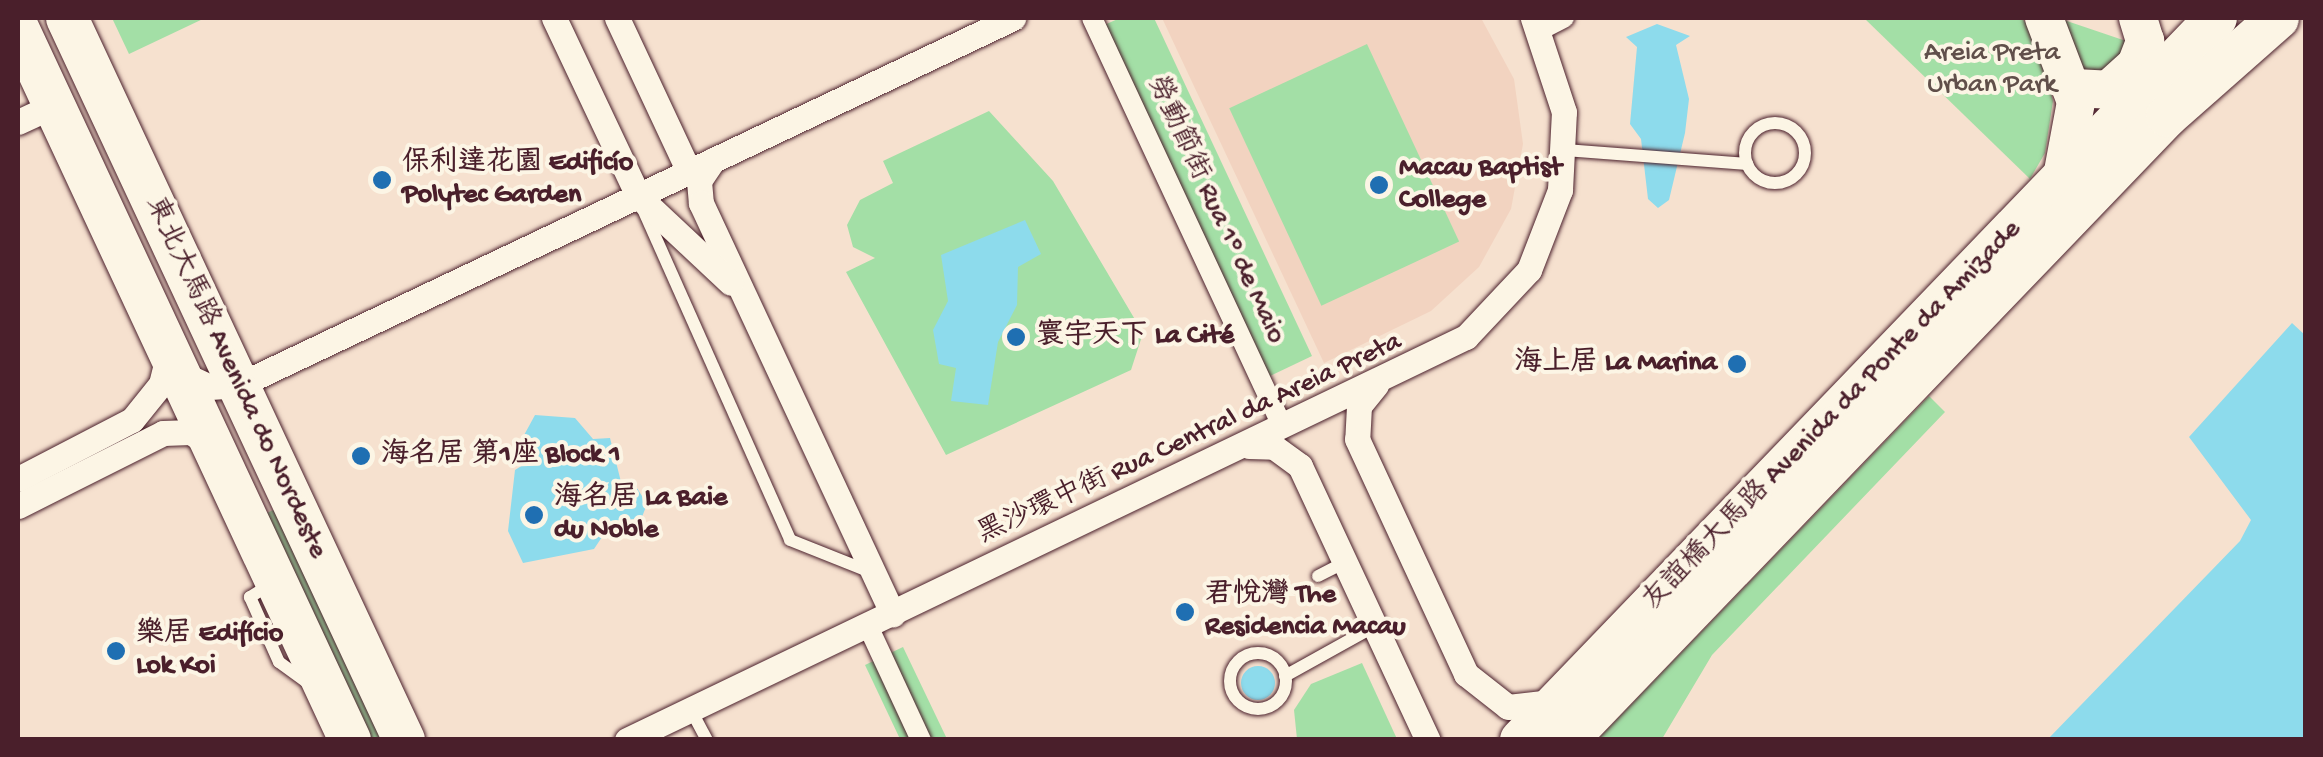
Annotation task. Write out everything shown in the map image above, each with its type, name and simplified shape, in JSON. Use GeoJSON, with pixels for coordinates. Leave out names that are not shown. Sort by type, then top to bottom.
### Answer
{"type":"FeatureCollection","features":[{"type":"Feature","properties":{"kind":"main road","name":"東北大馬路 Avenida do Nordeste"},"geometry":{"type":"LineString","coordinates":[[67,18],[404,740]]}},
{"type":"Feature","properties":{"kind":"main road"},"geometry":{"type":"LineString","coordinates":[[2044,18],[2074,88],[2062,177]]}},
{"type":"Feature","properties":{"kind":"main road"},"geometry":{"type":"LineString","coordinates":[[2074,88],[2108,90],[2136,65],[2145,41],[2138,18]]}},
{"type":"Feature","properties":{"kind":"main road"},"geometry":{"type":"LineString","coordinates":[[2138,18],[2177,34],[2216,18]]}},
{"type":"Feature","properties":{"kind":"main road"},"geometry":{"type":"LineString","coordinates":[[2156,104],[2278,18]]}},
{"type":"Feature","properties":{"kind":"main road","name":"東北大馬路 Avenida do Nordeste"},"geometry":{"type":"LineString","coordinates":[[18,28],[36,113],[225,450],[276,581],[341,721]]}},
{"type":"Feature","properties":{"kind":"main road"},"geometry":{"type":"LineString","coordinates":[[2156,104],[2177,34]]}},
{"type":"Feature","properties":{"kind":"main road","name":"友誼橋大馬路 Avenida da Ponte da Amizade"},"geometry":{"type":"LineString","coordinates":[[1521,740],[2062,177],[2156,104]]}},
{"type":"Feature","properties":{"kind":"main road","name":"友誼橋大馬路 Avenida da Ponte da Amizade"},"geometry":{"type":"LineString","coordinates":[[1567,740],[2156,104]]}},
{"type":"Feature","properties":{"kind":"main road"},"geometry":{"type":"LineString","coordinates":[[238,385],[225,450],[376,740]]}},
{"type":"Feature","properties":{"kind":"street"},"geometry":{"type":"LineString","coordinates":[[554,18],[638,196],[745,297]]}},
{"type":"Feature","properties":{"kind":"street"},"geometry":{"type":"LineString","coordinates":[[617,18],[689,172]]}},
{"type":"Feature","properties":{"kind":"street"},"geometry":{"type":"LineString","coordinates":[[18,479],[144,410],[171,357],[210,387],[238,385],[1013,18]]}},
{"type":"Feature","properties":{"kind":"street","name":"勞動節街 Rua 1º de Maio"},"geometry":{"type":"LineString","coordinates":[[1092,18],[1283,428]]}},
{"type":"Feature","properties":{"kind":"street","name":"黑沙環中街 Rua Central da Areia Preta"},"geometry":{"type":"LineString","coordinates":[[635,738],[1450,348],[1509,296],[1549,228],[1566,150],[1561,92],[1536,24],[1564,18]]}},
{"type":"Feature","properties":{"kind":"street"},"geometry":{"type":"LineString","coordinates":[[713,160],[700,198],[892,614]]}},
{"type":"Feature","properties":{"kind":"street"},"geometry":{"type":"LineString","coordinates":[[1380,382],[1359,406],[1357,438],[1469,679],[1513,708],[1546,705],[1568,690]]}},
{"type":"Feature","properties":{"kind":"street"},"geometry":{"type":"LineString","coordinates":[[18,506],[163,433],[191,432],[225,450]]}},
{"type":"Feature","properties":{"kind":"street"},"geometry":{"type":"LineString","coordinates":[[1243,447],[1266,445],[1294,459],[1428,740]]}},
{"type":"Feature","properties":{"kind":"street"},"geometry":{"type":"LineString","coordinates":[[868,626],[921,740]]}},
{"type":"Feature","properties":{"kind":"lane"},"geometry":{"type":"LineString","coordinates":[[2177,34],[2237,18]]}},
{"type":"Feature","properties":{"kind":"lane"},"geometry":{"type":"LineString","coordinates":[[1566,150],[1747,164],[1759,179],[1788,181],[1805,158],[1802,139],[1778,123],[1758,128],[1747,164]]}},
{"type":"Feature","properties":{"kind":"lane"},"geometry":{"type":"LineString","coordinates":[[638,196],[790,540],[875,576]]}},
{"type":"Feature","properties":{"kind":"lane"},"geometry":{"type":"LineString","coordinates":[[1318,576],[1345,562]]}},
{"type":"Feature","properties":{"kind":"lane"},"geometry":{"type":"LineString","coordinates":[[1285,676],[1375,626]]}},
{"type":"Feature","properties":{"kind":"lane"},"geometry":{"type":"LineString","coordinates":[[1252,654],[1273,658],[1285,676],[1281,697],[1264,708],[1243,705],[1231,687],[1234,667],[1252,654]]}},
{"type":"Feature","properties":{"kind":"lane"},"geometry":{"type":"LineString","coordinates":[[690,710],[706,740]]}},
{"type":"Feature","properties":{"kind":"shaded area","name":"Macau Baptist College"},"geometry":{"type":"Polygon","coordinates":[[[1162,18],[1481,18],[1514,79],[1523,144],[1511,209],[1479,267],[1431,311],[1324,363],[1162,18]]]}},
{"type":"Feature","properties":{"kind":"green space"},"geometry":{"type":"Polygon","coordinates":[[[112,18],[205,18],[129,54],[112,18]]]}},
{"type":"Feature","properties":{"kind":"green space"},"geometry":{"type":"Polygon","coordinates":[[[1120,18],[1154,18],[1312,356],[1266,378],[1102,26],[1120,18]]]}},
{"type":"Feature","properties":{"kind":"green space","name":"Areia Preta Urban Park"},"geometry":{"type":"Polygon","coordinates":[[[1864,18],[2021,18],[2038,34],[2053,101],[2045,153],[2030,179],[1864,18]]]}},
{"type":"Feature","properties":{"kind":"green space"},"geometry":{"type":"Polygon","coordinates":[[[2058,18],[2126,41],[2125,64],[2085,77],[2058,18]]]}},
{"type":"Feature","properties":{"kind":"green space"},"geometry":{"type":"Polygon","coordinates":[[[1367,44],[1459,242],[1321,306],[1229,108],[1367,44]]]}},
{"type":"Feature","properties":{"kind":"green space"},"geometry":{"type":"Polygon","coordinates":[[[989,111],[1053,181],[1143,333],[1131,370],[946,455],[846,272],[875,258],[853,247],[847,225],[860,200],[893,183],[883,161],[989,111]]]}},
{"type":"Feature","properties":{"kind":"green space"},"geometry":{"type":"Polygon","coordinates":[[[1929,396],[1945,412],[1712,655],[1662,739],[1598,739],[1929,396]]]}},
{"type":"Feature","properties":{"kind":"green space"},"geometry":{"type":"Polygon","coordinates":[[[282,506],[391,740],[364,740],[259,517],[282,506]]]}},
{"type":"Feature","properties":{"kind":"green space"},"geometry":{"type":"Polygon","coordinates":[[[903,647],[947,739],[900,739],[865,665],[903,647]]]}},
{"type":"Feature","properties":{"kind":"green space"},"geometry":{"type":"Polygon","coordinates":[[[1362,663],[1397,739],[1297,739],[1294,710],[1311,684],[1362,663]]]}},
{"type":"Feature","properties":{"kind":"water"},"geometry":{"type":"Polygon","coordinates":[[[1657,24],[1690,36],[1676,45],[1689,99],[1685,133],[1669,200],[1658,208],[1648,199],[1641,139],[1630,124],[1637,47],[1626,37],[1657,24]]]}},
{"type":"Feature","properties":{"kind":"water"},"geometry":{"type":"Polygon","coordinates":[[[1025,220],[1041,254],[1018,267],[1017,305],[998,342],[988,405],[951,401],[956,368],[939,364],[933,330],[948,301],[941,255],[1025,220]]]}},
{"type":"Feature","properties":{"kind":"water"},"geometry":{"type":"Polygon","coordinates":[[[2292,323],[2306,336],[2305,739],[2048,739],[2240,541],[2251,520],[2189,437],[2292,323]]]}},
{"type":"Feature","properties":{"kind":"water"},"geometry":{"type":"Polygon","coordinates":[[[535,415],[575,418],[593,439],[610,438],[621,482],[635,485],[647,504],[642,517],[610,525],[594,549],[523,563],[508,531],[515,470],[539,455],[523,437],[535,415]]]}},
{"type":"Feature","properties":{"kind":"water"},"geometry":{"type":"Polygon","coordinates":[[[1258,666],[1270,671],[1275,683],[1270,695],[1258,700],[1246,695],[1241,683],[1246,671],[1258,666]]]}},
{"type":"Feature","properties":{"kind":"place","name":"保利達花園 Edificío Polytec Garden"},"geometry":{"type":"Point","coordinates":[382,180]}},
{"type":"Feature","properties":{"kind":"place","name":"Macau Baptist College"},"geometry":{"type":"Point","coordinates":[1379,185]}},
{"type":"Feature","properties":{"kind":"place","name":"寰宇天下 La Cité"},"geometry":{"type":"Point","coordinates":[1016,337]}},
{"type":"Feature","properties":{"kind":"place","name":"海上居 La Marina"},"geometry":{"type":"Point","coordinates":[1737,364]}},
{"type":"Feature","properties":{"kind":"place","name":"海名居 第1座 Block 1"},"geometry":{"type":"Point","coordinates":[361,456]}},
{"type":"Feature","properties":{"kind":"place","name":"海名居 La Baie du Noble"},"geometry":{"type":"Point","coordinates":[534,515]}},
{"type":"Feature","properties":{"kind":"place","name":"君悅灣 The Residencia Macau"},"geometry":{"type":"Point","coordinates":[1185,612]}},
{"type":"Feature","properties":{"kind":"place","name":"樂居 Edifício Lok Koi"},"geometry":{"type":"Point","coordinates":[116,651]}}]}
